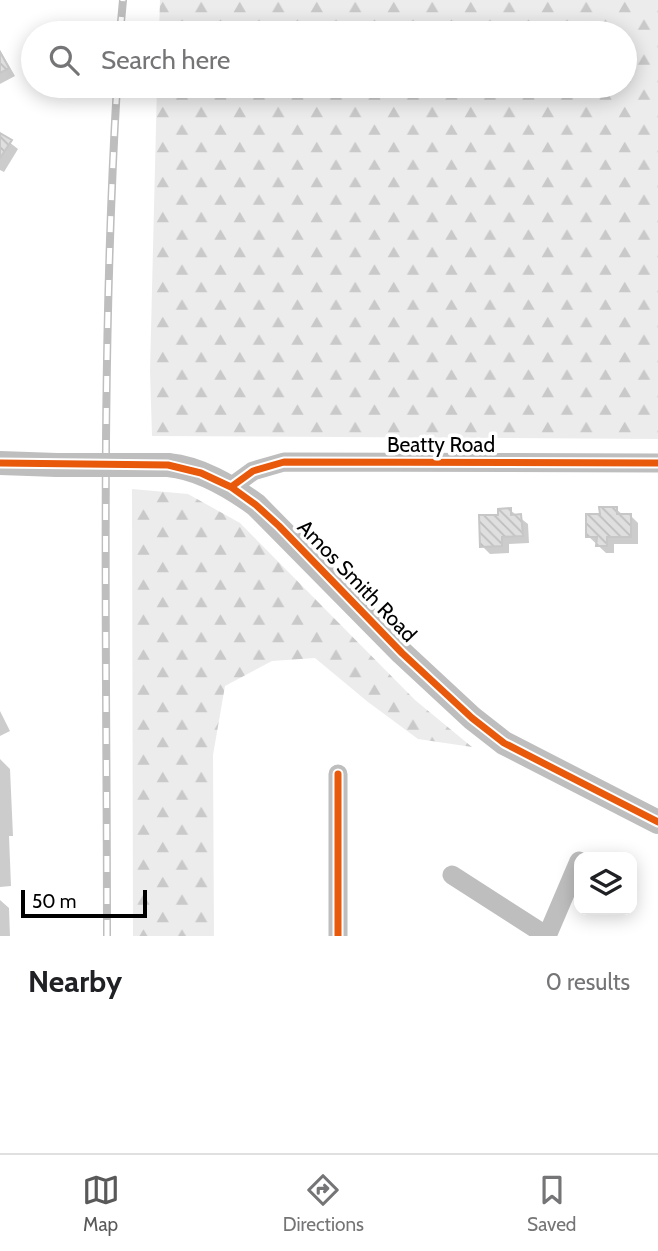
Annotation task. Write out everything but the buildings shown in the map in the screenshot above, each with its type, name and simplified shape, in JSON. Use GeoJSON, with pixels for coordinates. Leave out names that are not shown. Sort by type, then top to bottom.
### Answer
{"type":"FeatureCollection","features":[{"type":"Feature","properties":{"kind":"street","name":"Amos Smith Road"},"geometry":{"type":"LineString","coordinates":[[0,463],[168,465],[201,472],[231,488],[256,505],[279,526],[402,653],[472,718],[504,743],[658,822]]}},
{"type":"Feature","properties":{"kind":"street","name":"Beatty Road"},"geometry":{"type":"LineString","coordinates":[[231,488],[253,471],[284,463],[658,463]]}},
{"type":"Feature","properties":{"kind":"street"},"geometry":{"type":"LineString","coordinates":[[338,774],[338,936]]}},
{"type":"Feature","properties":{"kind":"street"},"geometry":{"type":"LineString","coordinates":[[452,875],[547,936],[574,874]]}},
{"type":"Feature","properties":{"kind":"green space"},"geometry":{"type":"Polygon","coordinates":[[[160,0],[658,0],[658,439],[152,436],[150,371],[157,98],[637,98],[637,21],[159,21],[160,0]]]}},
{"type":"Feature","properties":{"kind":"green space"},"geometry":{"type":"Polygon","coordinates":[[[132,489],[188,494],[240,523],[415,700],[472,747],[418,739],[315,658],[272,661],[225,686],[213,755],[214,936],[133,936],[132,489]]]}},
{"type":"Feature","properties":{"kind":"railway"},"geometry":{"type":"LineString","coordinates":[[121,21],[123,0]]}},
{"type":"Feature","properties":{"kind":"railway"},"geometry":{"type":"LineString","coordinates":[[107,936],[106,405],[116,98]]}},
{"type":"Feature","properties":{"kind":"cycle path"},"geometry":{"type":"LineString","coordinates":[[231,487],[253,471],[284,462],[658,463]]}},
{"type":"Feature","properties":{"kind":"cycle path"},"geometry":{"type":"LineString","coordinates":[[0,463],[168,465],[201,473],[231,487],[279,526],[402,653],[472,718],[504,743],[658,822]]}},
{"type":"Feature","properties":{"kind":"cycle path"},"geometry":{"type":"LineString","coordinates":[[338,774],[338,936]]}}]}
